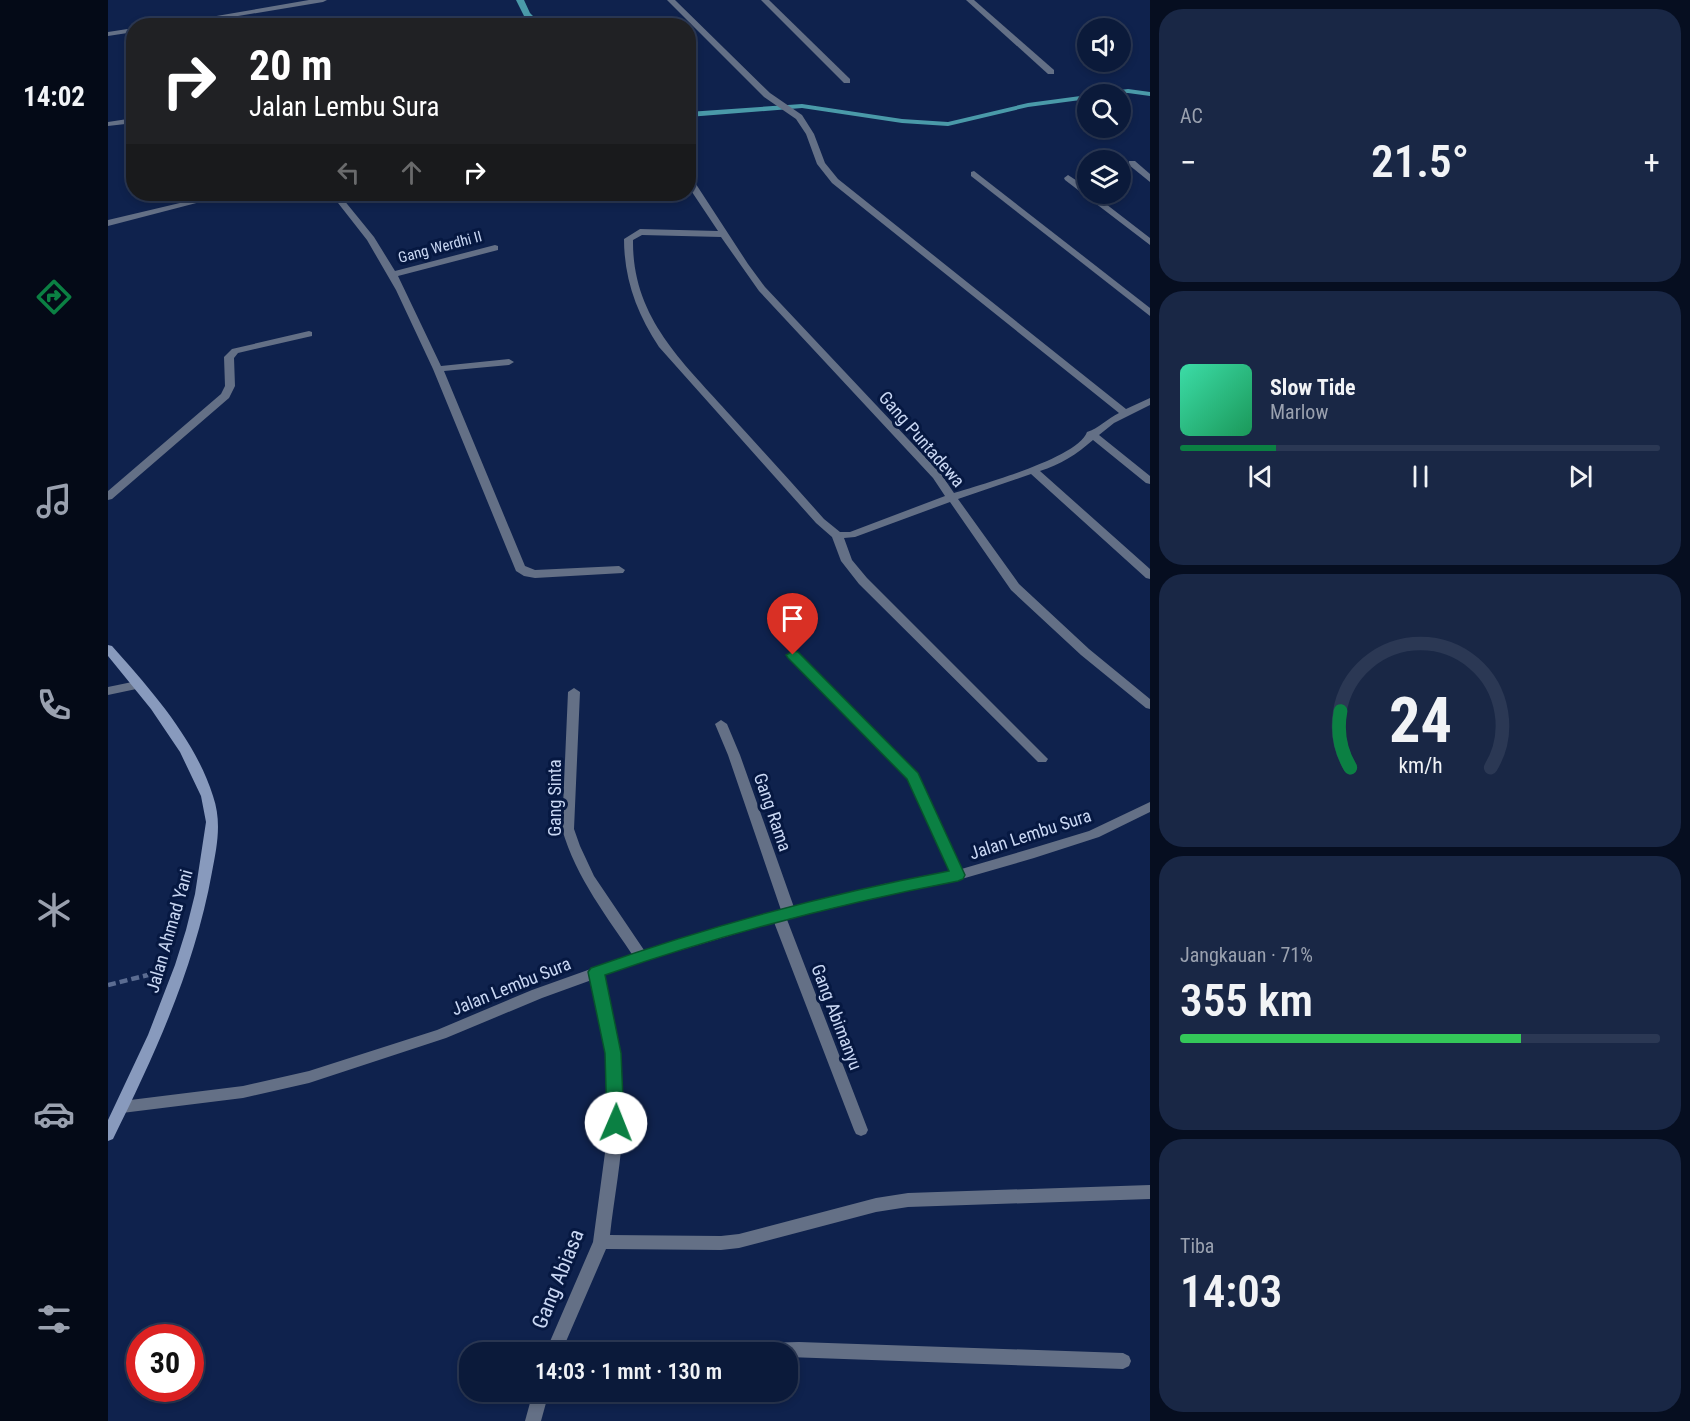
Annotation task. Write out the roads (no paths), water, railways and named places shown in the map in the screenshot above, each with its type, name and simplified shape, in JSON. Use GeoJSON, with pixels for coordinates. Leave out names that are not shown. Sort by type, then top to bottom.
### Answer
{"type":"FeatureCollection","features":[{"type":"Feature","properties":{"kind":"main road","name":"Jalan Ahmad Yani"},"geometry":{"type":"LineString","coordinates":[[108,649],[195,764],[213,819],[203,891],[181,967],[158,1028],[108,1135]]}},
{"type":"Feature","properties":{"kind":"street"},"geometry":{"type":"LineString","coordinates":[[211,18],[323,0]]}},
{"type":"Feature","properties":{"kind":"street"},"geometry":{"type":"LineString","coordinates":[[671,0],[689,18]]}},
{"type":"Feature","properties":{"kind":"street"},"geometry":{"type":"LineString","coordinates":[[765,0],[847,81]]}},
{"type":"Feature","properties":{"kind":"street"},"geometry":{"type":"LineString","coordinates":[[970,0],[1051,72]]}},
{"type":"Feature","properties":{"kind":"street"},"geometry":{"type":"LineString","coordinates":[[696,25],[767,95],[799,117],[810,134],[821,164],[835,181],[1124,412]]}},
{"type":"Feature","properties":{"kind":"street"},"geometry":{"type":"LineString","coordinates":[[108,34],[126,31]]}},
{"type":"Feature","properties":{"kind":"street"},"geometry":{"type":"LineString","coordinates":[[108,124],[126,121]]}},
{"type":"Feature","properties":{"kind":"street"},"geometry":{"type":"LineString","coordinates":[[1132,163],[1150,179]]}},
{"type":"Feature","properties":{"kind":"street"},"geometry":{"type":"LineString","coordinates":[[974,174],[1150,313]]}},
{"type":"Feature","properties":{"kind":"street"},"geometry":{"type":"LineString","coordinates":[[1068,178],[1077,185]]}},
{"type":"Feature","properties":{"kind":"street","name":"Gang Puntadewa"},"geometry":{"type":"LineString","coordinates":[[696,190],[744,265],[776,305],[937,476],[1015,587],[1077,645],[1150,705]]}},
{"type":"Feature","properties":{"kind":"street"},"geometry":{"type":"LineString","coordinates":[[108,223],[198,201]]}},
{"type":"Feature","properties":{"kind":"street"},"geometry":{"type":"LineString","coordinates":[[341,201],[371,239],[392,275],[438,369],[520,568],[535,574],[620,570]]}},
{"type":"Feature","properties":{"kind":"street"},"geometry":{"type":"LineString","coordinates":[[1102,204],[1150,242]]}},
{"type":"Feature","properties":{"kind":"street"},"geometry":{"type":"LineString","coordinates":[[724,234],[640,232],[629,238],[632,273],[643,315],[650,328],[820,521],[837,536],[842,553],[863,582],[1042,759]]}},
{"type":"Feature","properties":{"kind":"street","name":"Gang Werdhi II"},"geometry":{"type":"LineString","coordinates":[[392,275],[495,248]]}},
{"type":"Feature","properties":{"kind":"street"},"geometry":{"type":"LineString","coordinates":[[108,497],[225,396],[230,386],[229,357],[235,351],[309,334]]}},
{"type":"Feature","properties":{"kind":"street"},"geometry":{"type":"LineString","coordinates":[[438,369],[509,362]]}},
{"type":"Feature","properties":{"kind":"street"},"geometry":{"type":"LineString","coordinates":[[837,536],[851,535],[1062,458],[1110,421],[1150,401]]}},
{"type":"Feature","properties":{"kind":"street"},"geometry":{"type":"LineString","coordinates":[[1091,434],[1150,481]]}},
{"type":"Feature","properties":{"kind":"street"},"geometry":{"type":"LineString","coordinates":[[1032,470],[1150,575]]}},
{"type":"Feature","properties":{"kind":"street"},"geometry":{"type":"LineString","coordinates":[[793,655],[913,777],[958,875]]}},
{"type":"Feature","properties":{"kind":"street"},"geometry":{"type":"LineString","coordinates":[[108,691],[137,685]]}},
{"type":"Feature","properties":{"kind":"street","name":"Gang Sinta"},"geometry":{"type":"LineString","coordinates":[[574,692],[568,829],[572,846],[581,865],[641,956]]}},
{"type":"Feature","properties":{"kind":"street","name":"Gang Rama"},"geometry":{"type":"LineString","coordinates":[[721,724],[734,755],[784,915]]}},
{"type":"Feature","properties":{"kind":"street","name":"Jalan Lembu Sura"},"geometry":{"type":"LineString","coordinates":[[122,1107],[243,1092],[309,1077],[441,1034],[641,956],[884,889],[958,875],[1094,834],[1150,807]]}},
{"type":"Feature","properties":{"kind":"street","name":"Gang Abimanyu"},"geometry":{"type":"LineString","coordinates":[[784,915],[861,1130]]}},
{"type":"Feature","properties":{"kind":"street","name":"Gang Abiasa"},"geometry":{"type":"LineString","coordinates":[[558,1342],[601,1242],[616,1123],[613,1053],[596,972]]}},
{"type":"Feature","properties":{"kind":"street"},"geometry":{"type":"LineString","coordinates":[[601,1242],[721,1243],[739,1241],[876,1205],[908,1200],[1150,1192]]}},
{"type":"Feature","properties":{"kind":"street"},"geometry":{"type":"LineString","coordinates":[[798,1348],[1123,1361]]}},
{"type":"Feature","properties":{"kind":"street"},"geometry":{"type":"LineString","coordinates":[[533,1421],[538,1402]]}},
{"type":"Feature","properties":{"kind":"waterway"},"geometry":{"type":"LineString","coordinates":[[520,0],[531,18]]}},
{"type":"Feature","properties":{"kind":"waterway"},"geometry":{"type":"LineString","coordinates":[[1131,91],[1150,94]]}},
{"type":"Feature","properties":{"kind":"waterway"},"geometry":{"type":"LineString","coordinates":[[696,114],[802,106],[902,121],[948,124],[1028,105],[1077,98]]}}]}
